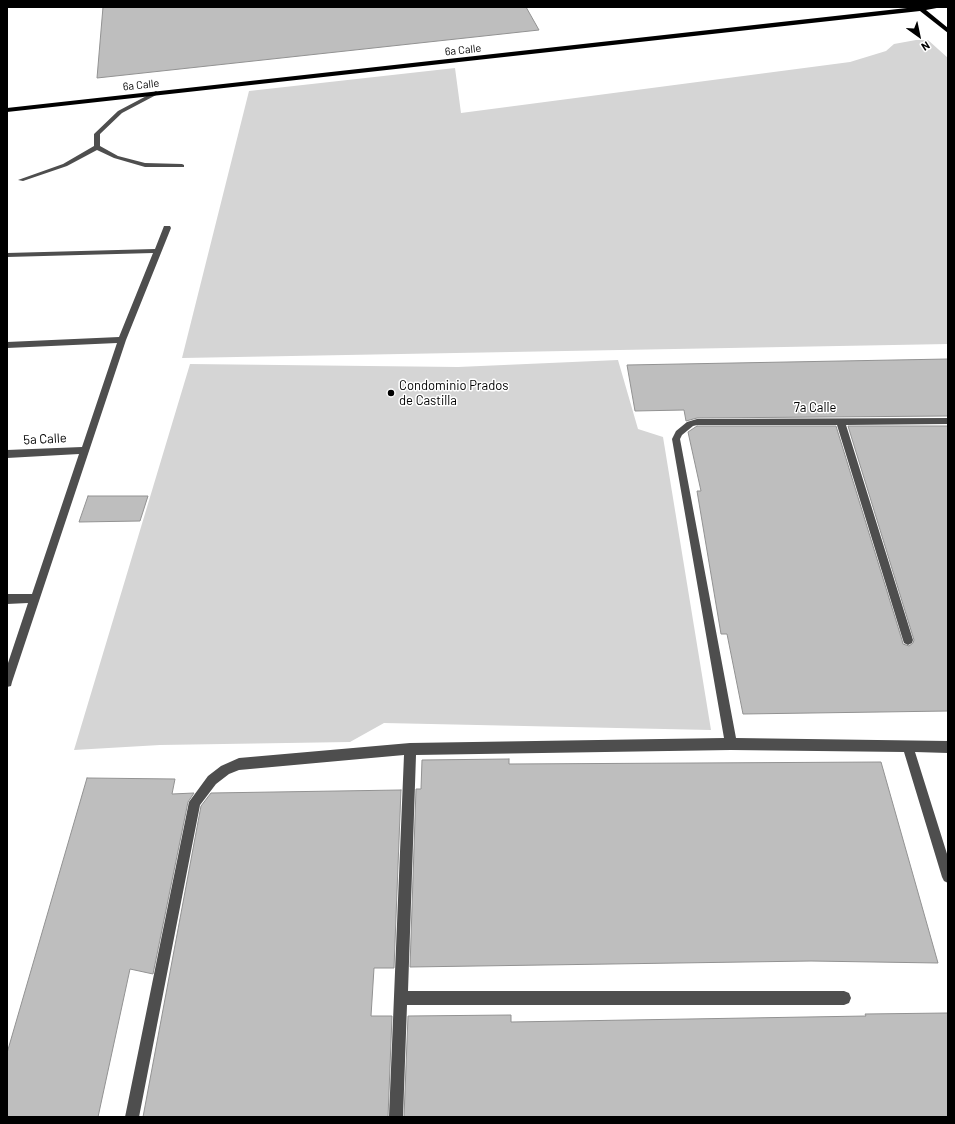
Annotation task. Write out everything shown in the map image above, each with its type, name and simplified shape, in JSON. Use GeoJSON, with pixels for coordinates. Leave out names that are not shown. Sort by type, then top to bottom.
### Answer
{"type":"FeatureCollection","features":[{"type":"Feature","properties":{"kind":"main road","name":"6a Calle"},"geometry":{"type":"LineString","coordinates":[[7,110],[939,7]]}},
{"type":"Feature","properties":{"kind":"main road"},"geometry":{"type":"LineString","coordinates":[[920,8],[948,31]]}},
{"type":"Feature","properties":{"kind":"street"},"geometry":{"type":"LineString","coordinates":[[97,146],[97,134],[120,112],[156,94]]}},
{"type":"Feature","properties":{"kind":"street"},"geometry":{"type":"LineString","coordinates":[[97,146],[116,157],[145,165],[182,166]]}},
{"type":"Feature","properties":{"kind":"street"},"geometry":{"type":"LineString","coordinates":[[21,180],[64,165],[97,146]]}},
{"type":"Feature","properties":{"kind":"street"},"geometry":{"type":"LineString","coordinates":[[7,682],[122,340],[167,228]]}},
{"type":"Feature","properties":{"kind":"street"},"geometry":{"type":"LineString","coordinates":[[7,255],[158,251]]}},
{"type":"Feature","properties":{"kind":"street"},"geometry":{"type":"LineString","coordinates":[[7,345],[122,340]]}},
{"type":"Feature","properties":{"kind":"street","name":"7a Calle"},"geometry":{"type":"LineString","coordinates":[[731,744],[676,439],[684,428],[697,422],[948,421]]}},
{"type":"Feature","properties":{"kind":"street"},"geometry":{"type":"LineString","coordinates":[[840,422],[908,640]]}},
{"type":"Feature","properties":{"kind":"street","name":"5a Calle"},"geometry":{"type":"LineString","coordinates":[[7,454],[84,450]]}},
{"type":"Feature","properties":{"kind":"street"},"geometry":{"type":"LineString","coordinates":[[7,599],[34,598]]}},
{"type":"Feature","properties":{"kind":"street"},"geometry":{"type":"LineString","coordinates":[[132,1117],[195,802],[203,790],[225,770],[239,764],[410,749],[731,744],[948,747]]}},
{"type":"Feature","properties":{"kind":"street"},"geometry":{"type":"LineString","coordinates":[[908,747],[948,877]]}},
{"type":"Feature","properties":{"kind":"street"},"geometry":{"type":"LineString","coordinates":[[396,1117],[410,749]]}},
{"type":"Feature","properties":{"kind":"street"},"geometry":{"type":"LineString","coordinates":[[401,998],[844,998]]}},
{"type":"Feature","properties":{"kind":"shaded area"},"geometry":{"type":"Polygon","coordinates":[[[916,40],[928,40],[948,58],[948,344],[182,358],[249,91],[455,68],[461,113],[850,62],[886,51],[894,44],[916,40]]]}},
{"type":"Feature","properties":{"kind":"shaded area","name":"Condominio Prados de Castilla"},"geometry":{"type":"Polygon","coordinates":[[[618,360],[638,429],[663,437],[711,730],[384,723],[350,742],[160,745],[74,750],[190,364],[458,367],[618,360]]]}},
{"type":"Feature","properties":{"kind":"building"},"geometry":{"type":"Polygon","coordinates":[[[103,7],[526,7],[539,30],[97,78],[103,7]]]}},
{"type":"Feature","properties":{"kind":"building"},"geometry":{"type":"Polygon","coordinates":[[[948,359],[948,416],[697,418],[686,421],[684,410],[635,411],[627,365],[948,359]]]}},
{"type":"Feature","properties":{"kind":"building"},"geometry":{"type":"Polygon","coordinates":[[[697,426],[836,426],[903,644],[909,646],[914,640],[848,426],[948,426],[948,711],[743,714],[727,634],[721,634],[697,491],[701,491],[688,432],[697,426]]]}},
{"type":"Feature","properties":{"kind":"building"},"geometry":{"type":"Polygon","coordinates":[[[88,496],[148,496],[140,521],[79,522],[88,496]]]}},
{"type":"Feature","properties":{"kind":"building"},"geometry":{"type":"Polygon","coordinates":[[[509,759],[509,764],[881,762],[938,963],[811,961],[410,967],[416,789],[421,789],[422,760],[509,759]]]}},
{"type":"Feature","properties":{"kind":"building"},"geometry":{"type":"Polygon","coordinates":[[[87,778],[175,779],[172,794],[194,793],[188,802],[153,974],[130,969],[98,1117],[7,1117],[7,1053],[87,778]]]}},
{"type":"Feature","properties":{"kind":"building"},"geometry":{"type":"Polygon","coordinates":[[[401,790],[394,968],[374,968],[371,1016],[392,1016],[388,1117],[143,1117],[201,806],[211,793],[401,790]]]}},
{"type":"Feature","properties":{"kind":"building"},"geometry":{"type":"Polygon","coordinates":[[[948,1013],[948,1117],[404,1117],[408,1016],[511,1015],[511,1022],[866,1016],[865,1014],[948,1013]]]}},
{"type":"Feature","properties":{"kind":"place","name":"Condominio Prados de Castilla"},"geometry":{"type":"Point","coordinates":[391,393]}}]}
